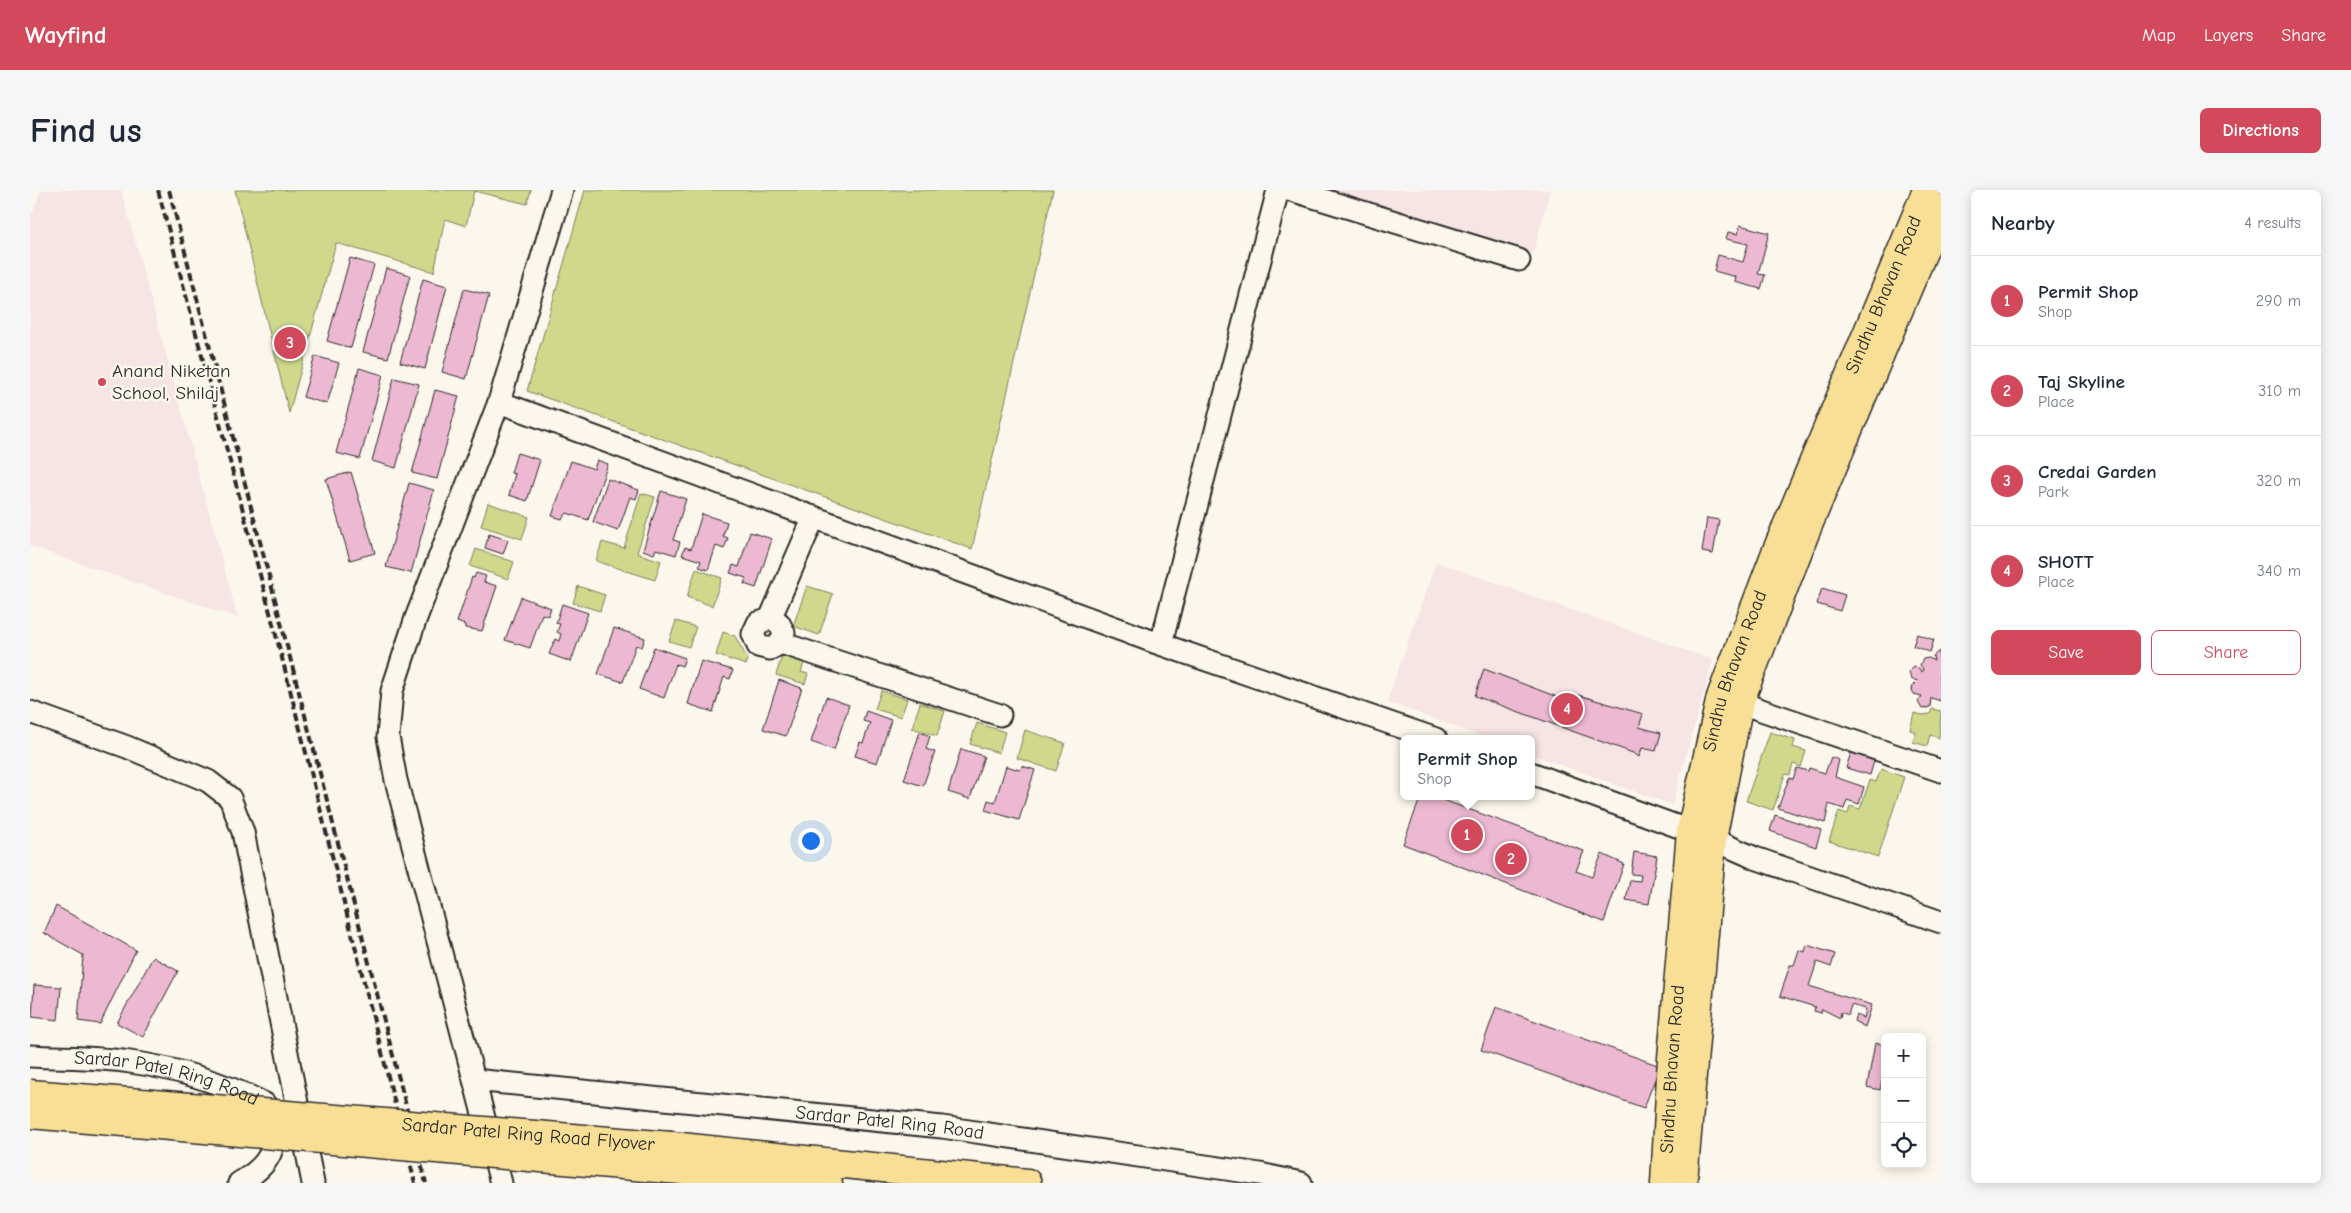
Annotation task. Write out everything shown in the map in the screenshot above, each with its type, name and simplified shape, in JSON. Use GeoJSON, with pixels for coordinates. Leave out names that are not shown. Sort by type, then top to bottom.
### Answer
{"type":"FeatureCollection","features":[{"type":"Feature","properties":{"kind":"main road","name":"Sindhu Bhavan Road"},"geometry":{"type":"LineString","coordinates":[[1665,1183],[1672,1058],[1702,835],[1730,700],[1775,555],[1927,190]]}},
{"type":"Feature","properties":{"kind":"main road","name":"Sindhu Bhavan Road"},"geometry":{"type":"LineString","coordinates":[[1730,700],[1806,530],[1941,209]]}},
{"type":"Feature","properties":{"kind":"main road","name":"Sindhu Bhavan Road"},"geometry":{"type":"LineString","coordinates":[[1683,1183],[1702,835]]}},
{"type":"Feature","properties":{"kind":"main road","name":"Sardar Patel Ring Road Flyover"},"geometry":{"type":"LineString","coordinates":[[30,1094],[671,1146],[1027,1183]]}},
{"type":"Feature","properties":{"kind":"main road","name":"Sardar Patel Ring Road Flyover"},"geometry":{"type":"LineString","coordinates":[[30,1114],[828,1183]]}},
{"type":"Feature","properties":{"kind":"street"},"geometry":{"type":"LineString","coordinates":[[501,1183],[396,780],[388,736],[392,690],[416,618],[499,402],[562,190]]}},
{"type":"Feature","properties":{"kind":"street"},"geometry":{"type":"LineString","coordinates":[[1161,644],[1278,190]]}},
{"type":"Feature","properties":{"kind":"street"},"geometry":{"type":"LineString","coordinates":[[1291,190],[1519,260]]}},
{"type":"Feature","properties":{"kind":"street"},"geometry":{"type":"LineString","coordinates":[[499,402],[1161,644],[1424,735]]}},
{"type":"Feature","properties":{"kind":"street"},"geometry":{"type":"LineString","coordinates":[[814,517],[770,619],[758,623],[753,634],[758,646],[770,649],[781,643],[1000,715]]}},
{"type":"Feature","properties":{"kind":"street"},"geometry":{"type":"LineString","coordinates":[[1730,700],[1941,771]]}},
{"type":"Feature","properties":{"kind":"street"},"geometry":{"type":"LineString","coordinates":[[30,712],[127,747],[208,781],[230,798],[243,832],[313,1183]]}},
{"type":"Feature","properties":{"kind":"street"},"geometry":{"type":"LineString","coordinates":[[1535,774],[1702,835],[1755,858],[1941,922]]}},
{"type":"Feature","properties":{"kind":"street","name":"Sardar Patel Ring Road"},"geometry":{"type":"LineString","coordinates":[[30,1056],[130,1062],[181,1073],[244,1094],[265,1104],[273,1125],[272,1151],[259,1172],[240,1183]]}},
{"type":"Feature","properties":{"kind":"street","name":"Sardar Patel Ring Road"},"geometry":{"type":"LineString","coordinates":[[474,1080],[942,1126],[1260,1174],[1301,1183]]}},
{"type":"Feature","properties":{"kind":"shaded area","name":"Anand Niketan School, Shilaj"},"geometry":{"type":"Polygon","coordinates":[[[41,190],[121,190],[238,618],[30,546],[30,219],[41,190]]]}},
{"type":"Feature","properties":{"kind":"shaded area"},"geometry":{"type":"Polygon","coordinates":[[[1326,190],[1550,190],[1533,254],[1326,190]]]}},
{"type":"Feature","properties":{"kind":"shaded area"},"geometry":{"type":"Polygon","coordinates":[[[1436,562],[1713,660],[1672,805],[1535,755],[1535,735],[1478,735],[1387,702],[1436,562]]]}},
{"type":"Feature","properties":{"kind":"green space"},"geometry":{"type":"Polygon","coordinates":[[[235,190],[531,190],[527,204],[474,191],[466,226],[445,219],[434,272],[336,243],[289,413],[235,190]]]}},
{"type":"Feature","properties":{"kind":"green space"},"geometry":{"type":"Polygon","coordinates":[[[585,190],[1053,190],[972,549],[527,391],[585,190]]]}},
{"type":"Feature","properties":{"kind":"green space"},"geometry":{"type":"Polygon","coordinates":[[[641,493],[655,497],[637,553],[661,561],[655,580],[596,561],[602,542],[624,548],[641,493]]]}},
{"type":"Feature","properties":{"kind":"green space"},"geometry":{"type":"Polygon","coordinates":[[[488,503],[529,517],[522,539],[481,526],[488,503]]]}},
{"type":"Feature","properties":{"kind":"green space"},"geometry":{"type":"Polygon","coordinates":[[[476,549],[514,562],[508,579],[470,566],[476,549]]]}},
{"type":"Feature","properties":{"kind":"green space"},"geometry":{"type":"Polygon","coordinates":[[[696,569],[722,578],[712,606],[687,597],[696,569]]]}},
{"type":"Feature","properties":{"kind":"green space"},"geometry":{"type":"Polygon","coordinates":[[[578,586],[605,595],[600,611],[573,603],[578,586]]]}},
{"type":"Feature","properties":{"kind":"green space"},"geometry":{"type":"Polygon","coordinates":[[[807,586],[833,594],[819,635],[793,626],[807,586]]]}},
{"type":"Feature","properties":{"kind":"green space"},"geometry":{"type":"Polygon","coordinates":[[[676,621],[696,627],[689,647],[669,641],[676,621]]]}},
{"type":"Feature","properties":{"kind":"green space"},"geometry":{"type":"Polygon","coordinates":[[[723,632],[735,636],[748,660],[746,665],[716,655],[723,632]]]}},
{"type":"Feature","properties":{"kind":"green space"},"geometry":{"type":"Polygon","coordinates":[[[783,653],[805,660],[801,672],[808,674],[805,684],[776,675],[783,653]]]}},
{"type":"Feature","properties":{"kind":"green space"},"geometry":{"type":"Polygon","coordinates":[[[881,691],[907,699],[901,717],[875,709],[881,691]]]}},
{"type":"Feature","properties":{"kind":"green space"},"geometry":{"type":"Polygon","coordinates":[[[920,703],[945,711],[937,736],[912,728],[920,703]]]}},
{"type":"Feature","properties":{"kind":"green space"},"geometry":{"type":"Polygon","coordinates":[[[1932,709],[1941,711],[1939,738],[1930,735],[1927,746],[1913,742],[1916,732],[1910,730],[1914,713],[1930,714],[1932,709]]]}},
{"type":"Feature","properties":{"kind":"green space"},"geometry":{"type":"Polygon","coordinates":[[[977,723],[1005,732],[999,753],[970,744],[977,723]]]}},
{"type":"Feature","properties":{"kind":"green space"},"geometry":{"type":"Polygon","coordinates":[[[1025,730],[1065,743],[1056,771],[1017,758],[1025,730]]]}},
{"type":"Feature","properties":{"kind":"green space"},"geometry":{"type":"Polygon","coordinates":[[[1770,732],[1795,740],[1793,747],[1806,751],[1801,767],[1793,764],[1790,775],[1785,774],[1773,810],[1746,801],[1770,732]]]}},
{"type":"Feature","properties":{"kind":"green space"},"geometry":{"type":"Polygon","coordinates":[[[1881,769],[1904,777],[1878,857],[1829,841],[1839,811],[1848,814],[1850,806],[1860,809],[1870,780],[1876,782],[1881,769]]]}},
{"type":"Feature","properties":{"kind":"building"},"geometry":{"type":"Polygon","coordinates":[[[1740,225],[1769,233],[1758,274],[1765,275],[1761,289],[1735,282],[1736,277],[1714,271],[1718,255],[1743,262],[1748,244],[1726,239],[1728,232],[1738,234],[1740,225]]]}},
{"type":"Feature","properties":{"kind":"building"},"geometry":{"type":"Polygon","coordinates":[[[350,258],[374,265],[351,348],[327,341],[350,258]]]}},
{"type":"Feature","properties":{"kind":"building"},"geometry":{"type":"Polygon","coordinates":[[[386,268],[410,275],[388,358],[363,352],[386,268]]]}},
{"type":"Feature","properties":{"kind":"building"},"geometry":{"type":"Polygon","coordinates":[[[423,279],[447,286],[425,369],[400,362],[423,279]]]}},
{"type":"Feature","properties":{"kind":"building"},"geometry":{"type":"Polygon","coordinates":[[[464,289],[489,295],[466,379],[442,372],[464,289]]]}},
{"type":"Feature","properties":{"kind":"building"},"geometry":{"type":"Polygon","coordinates":[[[315,356],[339,363],[327,404],[303,397],[315,356]]]}},
{"type":"Feature","properties":{"kind":"building"},"geometry":{"type":"Polygon","coordinates":[[[359,368],[383,375],[360,459],[336,453],[359,368]]]}},
{"type":"Feature","properties":{"kind":"building"},"geometry":{"type":"Polygon","coordinates":[[[394,378],[419,384],[396,468],[372,461],[394,378]]]}},
{"type":"Feature","properties":{"kind":"building"},"geometry":{"type":"Polygon","coordinates":[[[435,390],[459,396],[437,479],[412,473],[435,390]]]}},
{"type":"Feature","properties":{"kind":"building"},"geometry":{"type":"Polygon","coordinates":[[[517,453],[540,460],[527,501],[509,495],[515,474],[511,473],[517,453]]]}},
{"type":"Feature","properties":{"kind":"building"},"geometry":{"type":"Polygon","coordinates":[[[597,460],[608,464],[588,520],[567,513],[562,519],[552,516],[571,461],[594,469],[597,460]]]}},
{"type":"Feature","properties":{"kind":"building"},"geometry":{"type":"Polygon","coordinates":[[[351,472],[375,553],[350,560],[326,479],[351,472]]]}},
{"type":"Feature","properties":{"kind":"building"},"geometry":{"type":"Polygon","coordinates":[[[608,479],[639,490],[636,499],[630,497],[618,531],[593,522],[608,479]]]}},
{"type":"Feature","properties":{"kind":"building"},"geometry":{"type":"Polygon","coordinates":[[[409,483],[434,490],[411,573],[386,567],[409,483]]]}},
{"type":"Feature","properties":{"kind":"building"},"geometry":{"type":"Polygon","coordinates":[[[661,491],[686,499],[673,540],[680,542],[676,555],[656,549],[654,554],[643,550],[661,491]]]}},
{"type":"Feature","properties":{"kind":"building"},"geometry":{"type":"Polygon","coordinates":[[[702,514],[727,522],[723,536],[728,538],[724,549],[716,546],[708,570],[699,567],[701,561],[682,555],[685,547],[691,549],[702,514]]]}},
{"type":"Feature","properties":{"kind":"building"},"geometry":{"type":"Polygon","coordinates":[[[1707,518],[1719,520],[1713,554],[1702,552],[1707,518]]]}},
{"type":"Feature","properties":{"kind":"building"},"geometry":{"type":"Polygon","coordinates":[[[750,532],[772,539],[756,588],[744,584],[746,578],[730,573],[733,565],[739,567],[750,532]]]}},
{"type":"Feature","properties":{"kind":"building"},"geometry":{"type":"Polygon","coordinates":[[[489,534],[508,540],[503,554],[485,548],[489,534]]]}},
{"type":"Feature","properties":{"kind":"building"},"geometry":{"type":"Polygon","coordinates":[[[476,573],[486,576],[484,582],[497,586],[482,631],[465,628],[465,625],[457,622],[472,577],[474,578],[476,573]]]}},
{"type":"Feature","properties":{"kind":"building"},"geometry":{"type":"Polygon","coordinates":[[[1822,588],[1845,595],[1840,611],[1817,604],[1822,588]]]}},
{"type":"Feature","properties":{"kind":"building"},"geometry":{"type":"Polygon","coordinates":[[[521,597],[551,608],[548,616],[542,614],[530,648],[505,640],[521,597]]]}},
{"type":"Feature","properties":{"kind":"building"},"geometry":{"type":"Polygon","coordinates":[[[562,604],[588,613],[571,662],[549,654],[555,639],[559,641],[561,634],[557,632],[560,624],[556,623],[562,604]]]}},
{"type":"Feature","properties":{"kind":"building"},"geometry":{"type":"Polygon","coordinates":[[[614,628],[645,638],[642,647],[636,645],[623,682],[598,674],[614,628]]]}},
{"type":"Feature","properties":{"kind":"building"},"geometry":{"type":"Polygon","coordinates":[[[1917,634],[1934,640],[1930,652],[1913,646],[1917,634]]]}},
{"type":"Feature","properties":{"kind":"building"},"geometry":{"type":"Polygon","coordinates":[[[654,647],[685,658],[682,666],[676,664],[664,698],[639,689],[654,647]]]}},
{"type":"Feature","properties":{"kind":"building"},"geometry":{"type":"Polygon","coordinates":[[[1939,651],[1941,701],[1931,698],[1930,707],[1922,709],[1918,702],[1922,696],[1914,694],[1912,690],[1918,681],[1911,679],[1909,672],[1914,667],[1919,668],[1922,672],[1923,669],[1920,665],[1923,659],[1929,658],[1934,661],[1933,656],[1939,651]]]}},
{"type":"Feature","properties":{"kind":"building"},"geometry":{"type":"Polygon","coordinates":[[[701,661],[733,670],[730,679],[724,677],[713,712],[688,704],[701,661]]]}},
{"type":"Feature","properties":{"kind":"building"},"geometry":{"type":"Polygon","coordinates":[[[1484,669],[1573,703],[1575,694],[1643,714],[1639,727],[1661,733],[1656,751],[1642,748],[1639,757],[1633,753],[1475,696],[1484,669]]]}},
{"type":"Feature","properties":{"kind":"building"},"geometry":{"type":"Polygon","coordinates":[[[779,680],[802,688],[786,736],[763,729],[779,680]]]}},
{"type":"Feature","properties":{"kind":"building"},"geometry":{"type":"Polygon","coordinates":[[[826,697],[849,705],[834,750],[811,742],[826,697]]]}},
{"type":"Feature","properties":{"kind":"building"},"geometry":{"type":"Polygon","coordinates":[[[866,711],[891,720],[877,763],[855,756],[860,742],[863,743],[870,723],[863,721],[866,711]]]}},
{"type":"Feature","properties":{"kind":"building"},"geometry":{"type":"Polygon","coordinates":[[[920,732],[930,736],[926,749],[935,752],[923,786],[904,780],[920,732]]]}},
{"type":"Feature","properties":{"kind":"building"},"geometry":{"type":"Polygon","coordinates":[[[1853,747],[1876,754],[1870,775],[1846,768],[1853,747]]]}},
{"type":"Feature","properties":{"kind":"building"},"geometry":{"type":"Polygon","coordinates":[[[961,749],[984,756],[970,799],[948,792],[961,749]]]}},
{"type":"Feature","properties":{"kind":"building"},"geometry":{"type":"Polygon","coordinates":[[[1831,757],[1839,760],[1835,777],[1864,787],[1859,804],[1847,800],[1844,809],[1829,804],[1825,823],[1778,808],[1789,778],[1793,779],[1797,768],[1808,771],[1809,768],[1825,773],[1831,757]]]}},
{"type":"Feature","properties":{"kind":"building"},"geometry":{"type":"Polygon","coordinates":[[[1006,766],[1020,770],[1022,766],[1035,770],[1019,820],[985,810],[988,800],[995,802],[1006,766]]]}},
{"type":"Feature","properties":{"kind":"building"},"geometry":{"type":"Polygon","coordinates":[[[1420,800],[1443,800],[1584,851],[1576,871],[1592,877],[1602,854],[1624,864],[1604,922],[1403,844],[1420,800]]]}},
{"type":"Feature","properties":{"kind":"building"},"geometry":{"type":"Polygon","coordinates":[[[1775,815],[1821,830],[1816,847],[1770,831],[1775,815]]]}},
{"type":"Feature","properties":{"kind":"building"},"geometry":{"type":"Polygon","coordinates":[[[1634,852],[1657,856],[1649,904],[1626,900],[1630,880],[1640,881],[1641,875],[1631,874],[1634,852]]]}},
{"type":"Feature","properties":{"kind":"building"},"geometry":{"type":"Polygon","coordinates":[[[56,906],[136,950],[100,1024],[78,1021],[83,955],[44,933],[56,906]]]}},
{"type":"Feature","properties":{"kind":"building"},"geometry":{"type":"Polygon","coordinates":[[[1807,945],[1835,954],[1831,967],[1817,962],[1809,986],[1872,1005],[1865,1027],[1854,1021],[1856,1015],[1864,1018],[1866,1009],[1851,1005],[1848,1015],[1841,1012],[1840,1018],[1822,1009],[1821,1013],[1814,1011],[1815,1007],[1780,996],[1790,965],[1794,965],[1799,950],[1805,952],[1807,945]]]}},
{"type":"Feature","properties":{"kind":"building"},"geometry":{"type":"Polygon","coordinates":[[[153,957],[178,971],[143,1037],[117,1023],[153,957]]]}},
{"type":"Feature","properties":{"kind":"building"},"geometry":{"type":"Polygon","coordinates":[[[34,985],[61,987],[58,1020],[32,1017],[34,985]]]}},
{"type":"Feature","properties":{"kind":"building"},"geometry":{"type":"Polygon","coordinates":[[[1496,1007],[1660,1066],[1644,1108],[1481,1050],[1496,1007]]]}},
{"type":"Feature","properties":{"kind":"building"},"geometry":{"type":"Polygon","coordinates":[[[1875,1043],[1881,1044],[1880,1090],[1867,1087],[1875,1043]]]}},
{"type":"Feature","properties":{"kind":"railway"},"geometry":{"type":"LineString","coordinates":[[158,190],[281,654],[415,1183]]}},
{"type":"Feature","properties":{"kind":"railway"},"geometry":{"type":"LineString","coordinates":[[169,190],[426,1183]]}},
{"type":"Feature","properties":{"kind":"place","name":"Credai Garden"},"geometry":{"type":"Point","coordinates":[290,343]}},
{"type":"Feature","properties":{"kind":"place","name":"Anand Niketan School, Shilaj"},"geometry":{"type":"Point","coordinates":[102,382]}},
{"type":"Feature","properties":{"kind":"place","name":"SHOTT"},"geometry":{"type":"Point","coordinates":[1567,709]}},
{"type":"Feature","properties":{"kind":"place","name":"Permit Shop"},"geometry":{"type":"Point","coordinates":[1467,835]}},
{"type":"Feature","properties":{"kind":"place","name":"Taj Skyline"},"geometry":{"type":"Point","coordinates":[1511,859]}}]}
